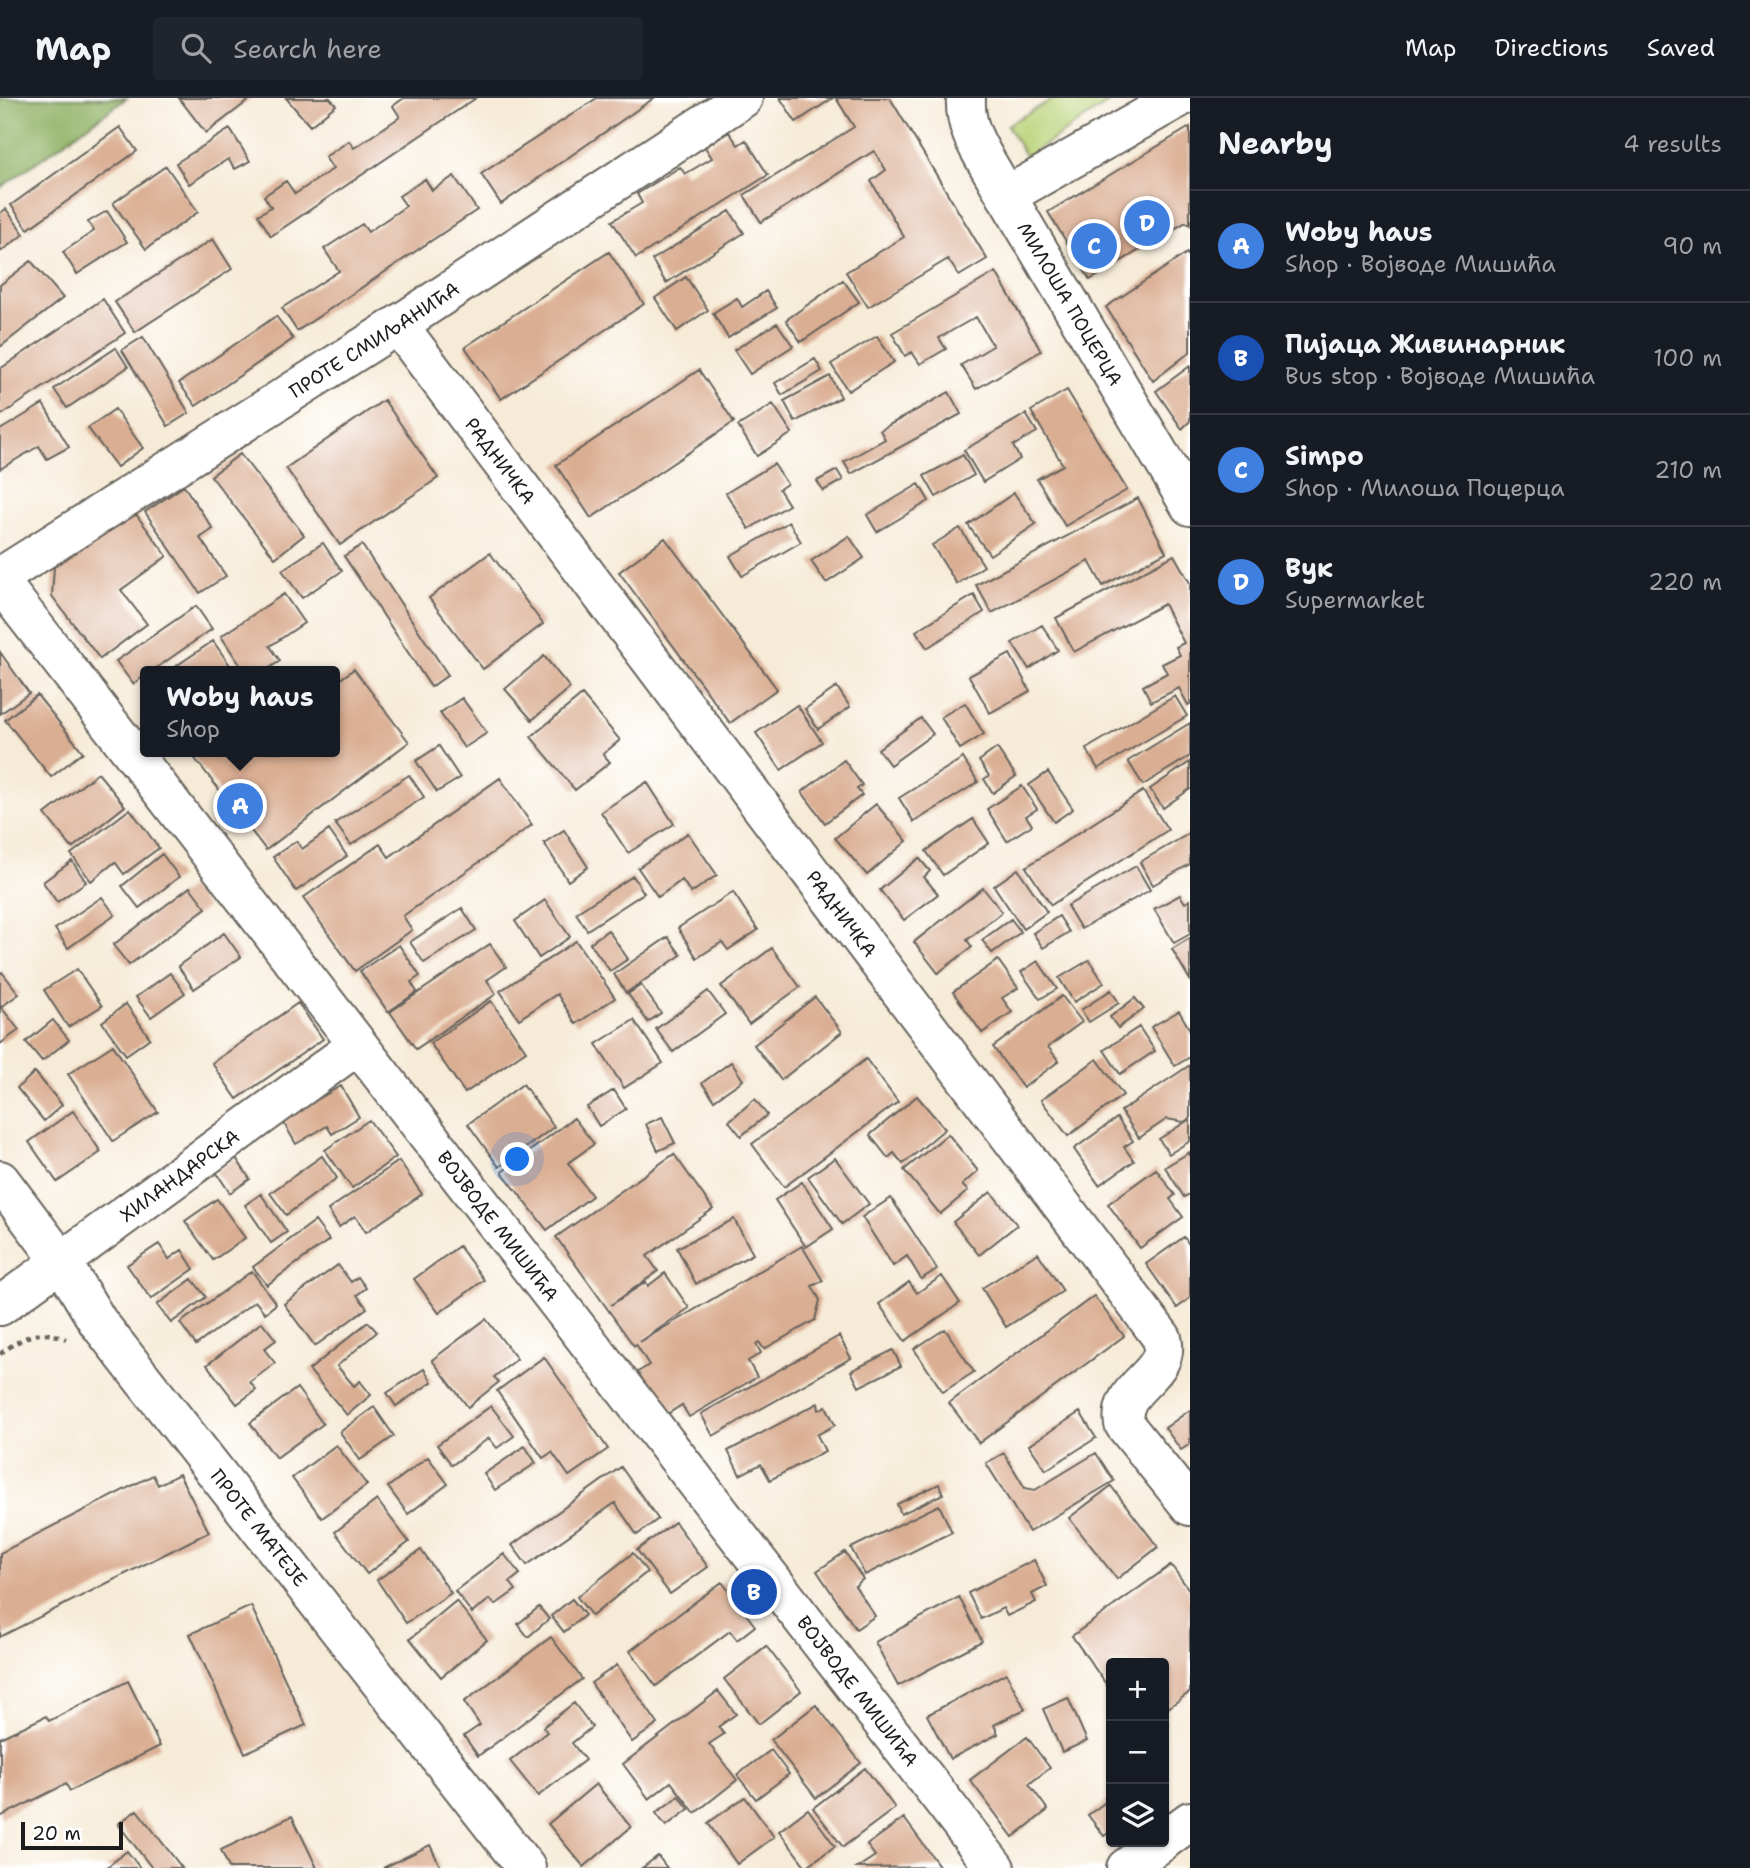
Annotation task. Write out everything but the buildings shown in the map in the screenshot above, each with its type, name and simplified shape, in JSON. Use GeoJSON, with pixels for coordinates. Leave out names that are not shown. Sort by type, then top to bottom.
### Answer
{"type":"FeatureCollection","features":[{"type":"Feature","properties":{"kind":"street","name":"ПРОТЕ СМИЉАНИЋА"},"geometry":{"type":"LineString","coordinates":[[0,577],[398,325],[743,98]]}},
{"type":"Feature","properties":{"kind":"street","name":"МИЛОША ПОЦЕРЦА"},"geometry":{"type":"LineString","coordinates":[[966,98],[965,116],[968,127],[1190,506]]}},
{"type":"Feature","properties":{"kind":"street"},"geometry":{"type":"LineString","coordinates":[[1006,196],[1179,98]]}},
{"type":"Feature","properties":{"kind":"street","name":"РАДНИЧКА"},"geometry":{"type":"LineString","coordinates":[[398,325],[1161,1338],[1163,1353],[1156,1368],[1126,1399],[1124,1424],[1190,1506]]}},
{"type":"Feature","properties":{"kind":"street","name":"ВОЈВОДЕ МИШИЋА"},"geometry":{"type":"LineString","coordinates":[[0,582],[995,1868]]}},
{"type":"Feature","properties":{"kind":"street","name":"ХИЛАНДАРСКА"},"geometry":{"type":"LineString","coordinates":[[0,1306],[358,1045]]}},
{"type":"Feature","properties":{"kind":"street","name":"ПРОТЕ МАТЕЈЕ"},"geometry":{"type":"LineString","coordinates":[[0,1180],[61,1261],[98,1322],[526,1868]]}},
{"type":"Feature","properties":{"kind":"street"},"geometry":{"type":"LineString","coordinates":[[1169,1837],[1190,1821]]}},
{"type":"Feature","properties":{"kind":"street"},"geometry":{"type":"LineString","coordinates":[[1126,1868],[1155,1847]]}},
{"type":"Feature","properties":{"kind":"path"},"geometry":{"type":"LineString","coordinates":[[0,1354],[24,1337],[42,1334],[69,1340],[98,1322]]}},
{"type":"Feature","properties":{"kind":"green space"},"geometry":{"type":"Polygon","coordinates":[[[0,98],[127,98],[0,188],[0,98]]]}},
{"type":"Feature","properties":{"kind":"green space"},"geometry":{"type":"Polygon","coordinates":[[[1055,98],[1116,98],[1026,157],[1007,125],[1055,98]]]}},
{"type":"Feature","properties":{"kind":"place","name":"Вук"},"geometry":{"type":"Point","coordinates":[1147,223]}},
{"type":"Feature","properties":{"kind":"place","name":"Simpo"},"geometry":{"type":"Point","coordinates":[1094,246]}},
{"type":"Feature","properties":{"kind":"place","name":"Woby haus"},"geometry":{"type":"Point","coordinates":[240,806]}},
{"type":"Feature","properties":{"kind":"place","name":"Пијаца Живинарник"},"geometry":{"type":"Point","coordinates":[754,1592]}}]}
